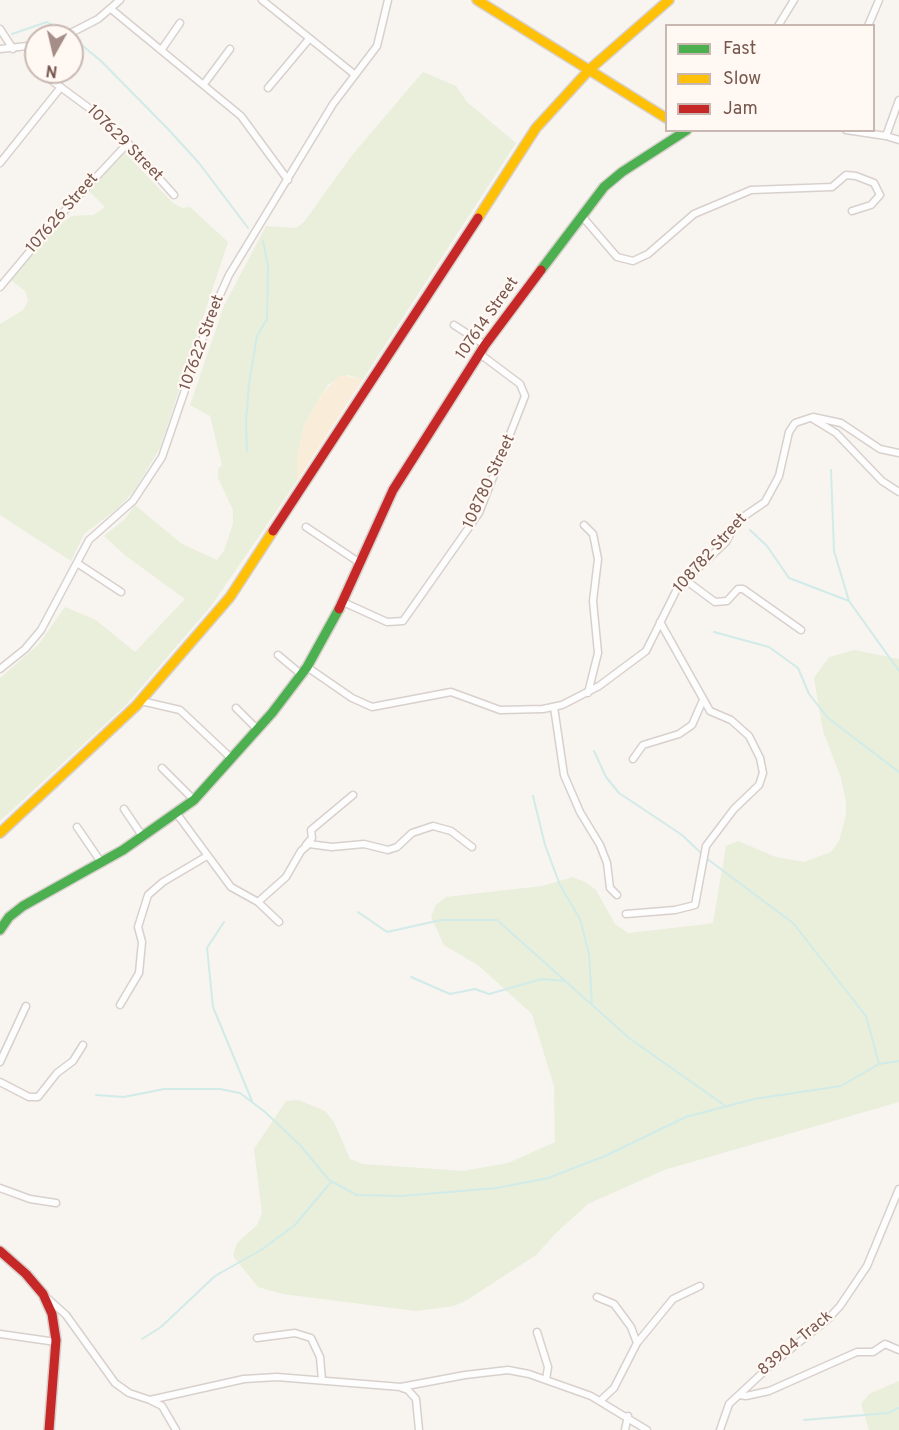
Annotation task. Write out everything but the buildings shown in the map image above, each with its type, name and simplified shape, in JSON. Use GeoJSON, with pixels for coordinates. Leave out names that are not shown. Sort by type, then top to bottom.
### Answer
{"type":"FeatureCollection","features":[{"type":"Feature","properties":{"kind":"street"},"geometry":{"type":"LineString","coordinates":[[84,25],[111,9],[120,0]]}},
{"type":"Feature","properties":{"kind":"street"},"geometry":{"type":"LineString","coordinates":[[262,0],[354,74]]}},
{"type":"Feature","properties":{"kind":"street"},"geometry":{"type":"LineString","coordinates":[[271,7],[275,0]]}},
{"type":"Feature","properties":{"kind":"street","name":"107622 Street"},"geometry":{"type":"LineString","coordinates":[[0,669],[41,630],[89,540],[126,509],[162,457],[210,316],[230,275],[354,74],[380,41],[388,0]]}},
{"type":"Feature","properties":{"kind":"street"},"geometry":{"type":"LineString","coordinates":[[477,0],[665,117]]}},
{"type":"Feature","properties":{"kind":"street"},"geometry":{"type":"LineString","coordinates":[[0,833],[141,701],[188,650],[230,597],[536,128],[560,99],[590,69],[669,0]]}},
{"type":"Feature","properties":{"kind":"street"},"geometry":{"type":"LineString","coordinates":[[779,24],[794,0]]}},
{"type":"Feature","properties":{"kind":"street"},"geometry":{"type":"LineString","coordinates":[[869,24],[879,0]]}},
{"type":"Feature","properties":{"kind":"street"},"geometry":{"type":"LineString","coordinates":[[111,9],[241,116],[288,180]]}},
{"type":"Feature","properties":{"kind":"street"},"geometry":{"type":"LineString","coordinates":[[162,49],[180,23]]}},
{"type":"Feature","properties":{"kind":"street"},"geometry":{"type":"LineString","coordinates":[[2,32],[13,49]]}},
{"type":"Feature","properties":{"kind":"street"},"geometry":{"type":"LineString","coordinates":[[268,88],[309,39]]}},
{"type":"Feature","properties":{"kind":"street"},"geometry":{"type":"LineString","coordinates":[[0,49],[24,48]]}},
{"type":"Feature","properties":{"kind":"street"},"geometry":{"type":"LineString","coordinates":[[204,84],[230,49]]}},
{"type":"Feature","properties":{"kind":"street","name":"107629 Street"},"geometry":{"type":"LineString","coordinates":[[58,84],[128,143],[174,195]]}},
{"type":"Feature","properties":{"kind":"street"},"geometry":{"type":"LineString","coordinates":[[0,163],[61,87]]}},
{"type":"Feature","properties":{"kind":"street"},"geometry":{"type":"LineString","coordinates":[[886,136],[899,100]]}},
{"type":"Feature","properties":{"kind":"street","name":"107614 Street"},"geometry":{"type":"LineString","coordinates":[[0,930],[9,917],[23,906],[143,837],[177,814],[194,800],[257,729],[305,671],[343,602],[393,490],[482,349],[581,215],[604,188],[621,172],[684,132]]}},
{"type":"Feature","properties":{"kind":"street"},"geometry":{"type":"LineString","coordinates":[[859,132],[899,140]]}},
{"type":"Feature","properties":{"kind":"street","name":"107626 Street"},"geometry":{"type":"LineString","coordinates":[[0,287],[56,220],[128,143]]}},
{"type":"Feature","properties":{"kind":"street"},"geometry":{"type":"LineString","coordinates":[[581,215],[617,257],[633,261],[648,254],[694,214],[751,190],[833,186],[846,175],[874,183],[880,195],[871,205],[852,211]]}},
{"type":"Feature","properties":{"kind":"street"},"geometry":{"type":"LineString","coordinates":[[454,325],[482,349]]}},
{"type":"Feature","properties":{"kind":"street","name":"108780 Street"},"geometry":{"type":"LineString","coordinates":[[343,602],[387,622],[403,621],[479,513],[525,396],[520,384],[482,349]]}},
{"type":"Feature","properties":{"kind":"street"},"geometry":{"type":"LineString","coordinates":[[810,417],[840,423],[871,445],[899,453]]}},
{"type":"Feature","properties":{"kind":"street"},"geometry":{"type":"LineString","coordinates":[[810,417],[836,434],[882,481],[899,492]]}},
{"type":"Feature","properties":{"kind":"street","name":"108782 Street"},"geometry":{"type":"LineString","coordinates":[[305,671],[372,707],[451,692],[464,695],[494,709],[554,707],[588,693],[639,658],[684,579],[726,542],[737,521],[765,502],[783,467],[789,432],[795,423],[810,417]]}},
{"type":"Feature","properties":{"kind":"street"},"geometry":{"type":"LineString","coordinates":[[584,525],[593,534],[598,559],[593,601],[598,653],[588,693]]}},
{"type":"Feature","properties":{"kind":"street"},"geometry":{"type":"LineString","coordinates":[[306,527],[360,563]]}},
{"type":"Feature","properties":{"kind":"street"},"geometry":{"type":"LineString","coordinates":[[77,563],[121,592]]}},
{"type":"Feature","properties":{"kind":"street"},"geometry":{"type":"LineString","coordinates":[[684,579],[715,602],[725,602],[738,589],[743,589],[801,630]]}},
{"type":"Feature","properties":{"kind":"street"},"geometry":{"type":"LineString","coordinates":[[626,914],[675,910],[695,905],[706,846],[714,832],[762,779],[760,758],[749,735],[731,720],[711,713],[660,621]]}},
{"type":"Feature","properties":{"kind":"street"},"geometry":{"type":"LineString","coordinates":[[278,655],[305,671]]}},
{"type":"Feature","properties":{"kind":"street"},"geometry":{"type":"LineString","coordinates":[[633,759],[643,745],[679,734],[692,726],[703,700]]}},
{"type":"Feature","properties":{"kind":"street"},"geometry":{"type":"LineString","coordinates":[[141,701],[180,710],[231,758]]}},
{"type":"Feature","properties":{"kind":"street"},"geometry":{"type":"LineString","coordinates":[[554,707],[564,775],[580,812],[600,844],[610,888],[617,894]]}},
{"type":"Feature","properties":{"kind":"street"},"geometry":{"type":"LineString","coordinates":[[236,708],[257,729]]}},
{"type":"Feature","properties":{"kind":"street"},"geometry":{"type":"LineString","coordinates":[[162,768],[194,800]]}},
{"type":"Feature","properties":{"kind":"street"},"geometry":{"type":"LineString","coordinates":[[258,902],[286,877],[312,838],[311,830],[353,795]]}},
{"type":"Feature","properties":{"kind":"street"},"geometry":{"type":"LineString","coordinates":[[124,809],[143,837]]}},
{"type":"Feature","properties":{"kind":"street"},"geometry":{"type":"LineString","coordinates":[[177,814],[231,887],[258,902],[279,922]]}},
{"type":"Feature","properties":{"kind":"street"},"geometry":{"type":"LineString","coordinates":[[304,848],[313,844],[332,847],[364,844],[388,850],[397,847],[412,833],[433,826],[451,831],[472,847]]}},
{"type":"Feature","properties":{"kind":"street"},"geometry":{"type":"LineString","coordinates":[[77,827],[101,862]]}},
{"type":"Feature","properties":{"kind":"street"},"geometry":{"type":"LineString","coordinates":[[120,1005],[139,973],[142,942],[138,927],[148,895],[163,882],[207,855]]}},
{"type":"Feature","properties":{"kind":"street"},"geometry":{"type":"LineString","coordinates":[[0,1062],[26,1006]]}},
{"type":"Feature","properties":{"kind":"street"},"geometry":{"type":"LineString","coordinates":[[0,1082],[29,1097],[38,1097],[57,1073],[73,1061],[83,1045]]}},
{"type":"Feature","properties":{"kind":"street"},"geometry":{"type":"LineString","coordinates":[[0,1188],[30,1199],[56,1203]]}},
{"type":"Feature","properties":{"kind":"street","name":"83904 Track"},"geometry":{"type":"LineString","coordinates":[[720,1430],[726,1409],[739,1395],[772,1364],[828,1319],[840,1306],[867,1266],[899,1189]]}},
{"type":"Feature","properties":{"kind":"street"},"geometry":{"type":"LineString","coordinates":[[0,1251],[61,1309],[115,1383],[129,1393],[162,1406],[176,1430]]}},
{"type":"Feature","properties":{"kind":"street"},"geometry":{"type":"LineString","coordinates":[[600,1401],[614,1388],[637,1343],[676,1296],[700,1286]]}},
{"type":"Feature","properties":{"kind":"street"},"geometry":{"type":"LineString","coordinates":[[43,1294],[52,1314],[56,1342],[49,1430]]}},
{"type":"Feature","properties":{"kind":"street"},"geometry":{"type":"LineString","coordinates":[[597,1297],[609,1300],[618,1310],[631,1327],[637,1343]]}},
{"type":"Feature","properties":{"kind":"street"},"geometry":{"type":"LineString","coordinates":[[537,1332],[548,1366],[546,1380]]}},
{"type":"Feature","properties":{"kind":"street"},"geometry":{"type":"LineString","coordinates":[[257,1338],[295,1333],[311,1338],[320,1357],[322,1380]]}},
{"type":"Feature","properties":{"kind":"street"},"geometry":{"type":"LineString","coordinates":[[0,1334],[13,1334],[56,1342]]}},
{"type":"Feature","properties":{"kind":"street"},"geometry":{"type":"LineString","coordinates":[[739,1395],[746,1396],[769,1391],[861,1351],[873,1352],[888,1344],[899,1350]]}},
{"type":"Feature","properties":{"kind":"street"},"geometry":{"type":"LineString","coordinates":[[150,1400],[244,1379],[322,1380],[401,1387],[497,1370],[516,1371],[600,1401],[628,1416],[647,1430]]}},
{"type":"Feature","properties":{"kind":"street"},"geometry":{"type":"LineString","coordinates":[[401,1387],[408,1390],[416,1399],[419,1430]]}},
{"type":"Feature","properties":{"kind":"street"},"geometry":{"type":"LineString","coordinates":[[625,1430],[628,1416]]}},
{"type":"Feature","properties":{"kind":"green space"},"geometry":{"type":"Polygon","coordinates":[[[423,72],[456,86],[467,102],[516,143],[363,379],[347,375],[329,384],[321,395],[304,426],[297,457],[297,481],[211,606],[126,705],[0,821],[0,678],[39,644],[65,607],[96,620],[135,652],[185,599],[126,556],[104,536],[125,519],[135,505],[182,544],[217,560],[224,551],[233,524],[233,510],[218,478],[218,469],[222,465],[210,416],[190,405],[224,306],[266,226],[296,228],[304,222],[353,154],[423,72]]]}},
{"type":"Feature","properties":{"kind":"green space"},"geometry":{"type":"Polygon","coordinates":[[[125,153],[172,202],[182,208],[190,207],[228,242],[160,448],[134,491],[117,509],[84,534],[71,561],[0,515],[0,324],[23,310],[28,301],[25,291],[11,280],[60,224],[72,216],[93,215],[105,207],[89,191],[125,153]]]}},
{"type":"Feature","properties":{"kind":"green space"},"geometry":{"type":"Polygon","coordinates":[[[855,650],[899,659],[899,1102],[664,1170],[588,1204],[536,1255],[454,1306],[416,1311],[283,1294],[258,1287],[233,1256],[237,1243],[257,1225],[262,1213],[254,1149],[286,1101],[299,1100],[325,1111],[334,1122],[350,1159],[363,1164],[463,1171],[508,1163],[555,1142],[554,1086],[532,1014],[479,966],[444,945],[431,917],[436,905],[446,897],[542,886],[573,877],[596,890],[615,924],[628,933],[699,925],[713,923],[726,846],[738,841],[776,857],[804,862],[831,852],[839,841],[846,815],[846,802],[841,778],[823,731],[814,678],[829,657],[855,650]]]}},
{"type":"Feature","properties":{"kind":"green space"},"geometry":{"type":"Polygon","coordinates":[[[899,1381],[899,1430],[869,1430],[861,1404],[869,1394],[899,1381]]]}},
{"type":"Feature","properties":{"kind":"sand"},"geometry":{"type":"Polygon","coordinates":[[[340,375],[363,379],[297,481],[297,457],[304,426],[321,395],[340,375]]]}},
{"type":"Feature","properties":{"kind":"waterway"},"geometry":{"type":"LineString","coordinates":[[41,24],[47,22],[50,24]]}},
{"type":"Feature","properties":{"kind":"waterway"},"geometry":{"type":"LineString","coordinates":[[12,34],[24,30]]}},
{"type":"Feature","properties":{"kind":"waterway"},"geometry":{"type":"LineString","coordinates":[[84,47],[101,61],[199,163],[248,228]]}},
{"type":"Feature","properties":{"kind":"waterway"},"geometry":{"type":"LineString","coordinates":[[247,451],[246,422],[249,384],[257,336],[267,319],[268,266],[263,241]]}},
{"type":"Feature","properties":{"kind":"waterway"},"geometry":{"type":"LineString","coordinates":[[831,470],[834,551],[849,601],[899,671]]}},
{"type":"Feature","properties":{"kind":"waterway"},"geometry":{"type":"LineString","coordinates":[[750,530],[767,546],[789,578],[849,601]]}},
{"type":"Feature","properties":{"kind":"waterway"},"geometry":{"type":"LineString","coordinates":[[714,632],[769,647],[798,668],[809,694],[828,718],[899,772]]}},
{"type":"Feature","properties":{"kind":"waterway"},"geometry":{"type":"LineString","coordinates":[[594,751],[606,777],[619,793],[682,835],[702,854]]}},
{"type":"Feature","properties":{"kind":"waterway"},"geometry":{"type":"LineString","coordinates":[[533,796],[545,845],[560,885],[580,919],[589,954],[592,1004]]}},
{"type":"Feature","properties":{"kind":"waterway"},"geometry":{"type":"LineString","coordinates":[[706,858],[793,923],[866,1016],[879,1064]]}},
{"type":"Feature","properties":{"kind":"waterway"},"geometry":{"type":"LineString","coordinates":[[358,912],[387,932],[441,920],[497,920],[629,1038],[724,1105]]}},
{"type":"Feature","properties":{"kind":"waterway"},"geometry":{"type":"LineString","coordinates":[[224,922],[207,948],[213,1007],[252,1101]]}},
{"type":"Feature","properties":{"kind":"waterway"},"geometry":{"type":"LineString","coordinates":[[411,977],[450,994],[475,989],[489,994],[542,979],[565,981]]}},
{"type":"Feature","properties":{"kind":"waterway"},"geometry":{"type":"LineString","coordinates":[[96,1095],[124,1097],[164,1089],[220,1089],[240,1093],[265,1112],[300,1145],[329,1180],[357,1195],[402,1196],[497,1188],[548,1178],[605,1156],[686,1117],[754,1099],[841,1086],[879,1064],[899,1061]]}},
{"type":"Feature","properties":{"kind":"waterway"},"geometry":{"type":"LineString","coordinates":[[142,1339],[161,1327],[215,1276],[261,1250],[295,1225],[331,1182]]}},
{"type":"Feature","properties":{"kind":"waterway"},"geometry":{"type":"LineString","coordinates":[[804,1420],[888,1413],[899,1408]]}},
{"type":"Feature","properties":{"kind":"traffic: fast"},"geometry":{"type":"LineString","coordinates":[[541,270],[604,187],[622,172],[684,132]]}},
{"type":"Feature","properties":{"kind":"traffic: fast"},"geometry":{"type":"LineString","coordinates":[[0,930],[9,917],[23,906],[123,850],[194,800],[272,713],[307,667],[339,609]]}},
{"type":"Feature","properties":{"kind":"traffic: slow"},"geometry":{"type":"LineString","coordinates":[[477,0],[665,117]]}},
{"type":"Feature","properties":{"kind":"traffic: slow"},"geometry":{"type":"LineString","coordinates":[[478,218],[536,128],[590,69],[669,0]]}},
{"type":"Feature","properties":{"kind":"traffic: slow"},"geometry":{"type":"LineString","coordinates":[[0,833],[136,706],[230,597],[273,531]]}},
{"type":"Feature","properties":{"kind":"traffic: jam"},"geometry":{"type":"LineString","coordinates":[[273,531],[478,218]]}},
{"type":"Feature","properties":{"kind":"traffic: jam"},"geometry":{"type":"LineString","coordinates":[[339,609],[393,490],[485,345],[541,270]]}},
{"type":"Feature","properties":{"kind":"traffic: jam"},"geometry":{"type":"LineString","coordinates":[[0,1251],[26,1274],[43,1294],[52,1314],[56,1340],[49,1430]]}}]}
